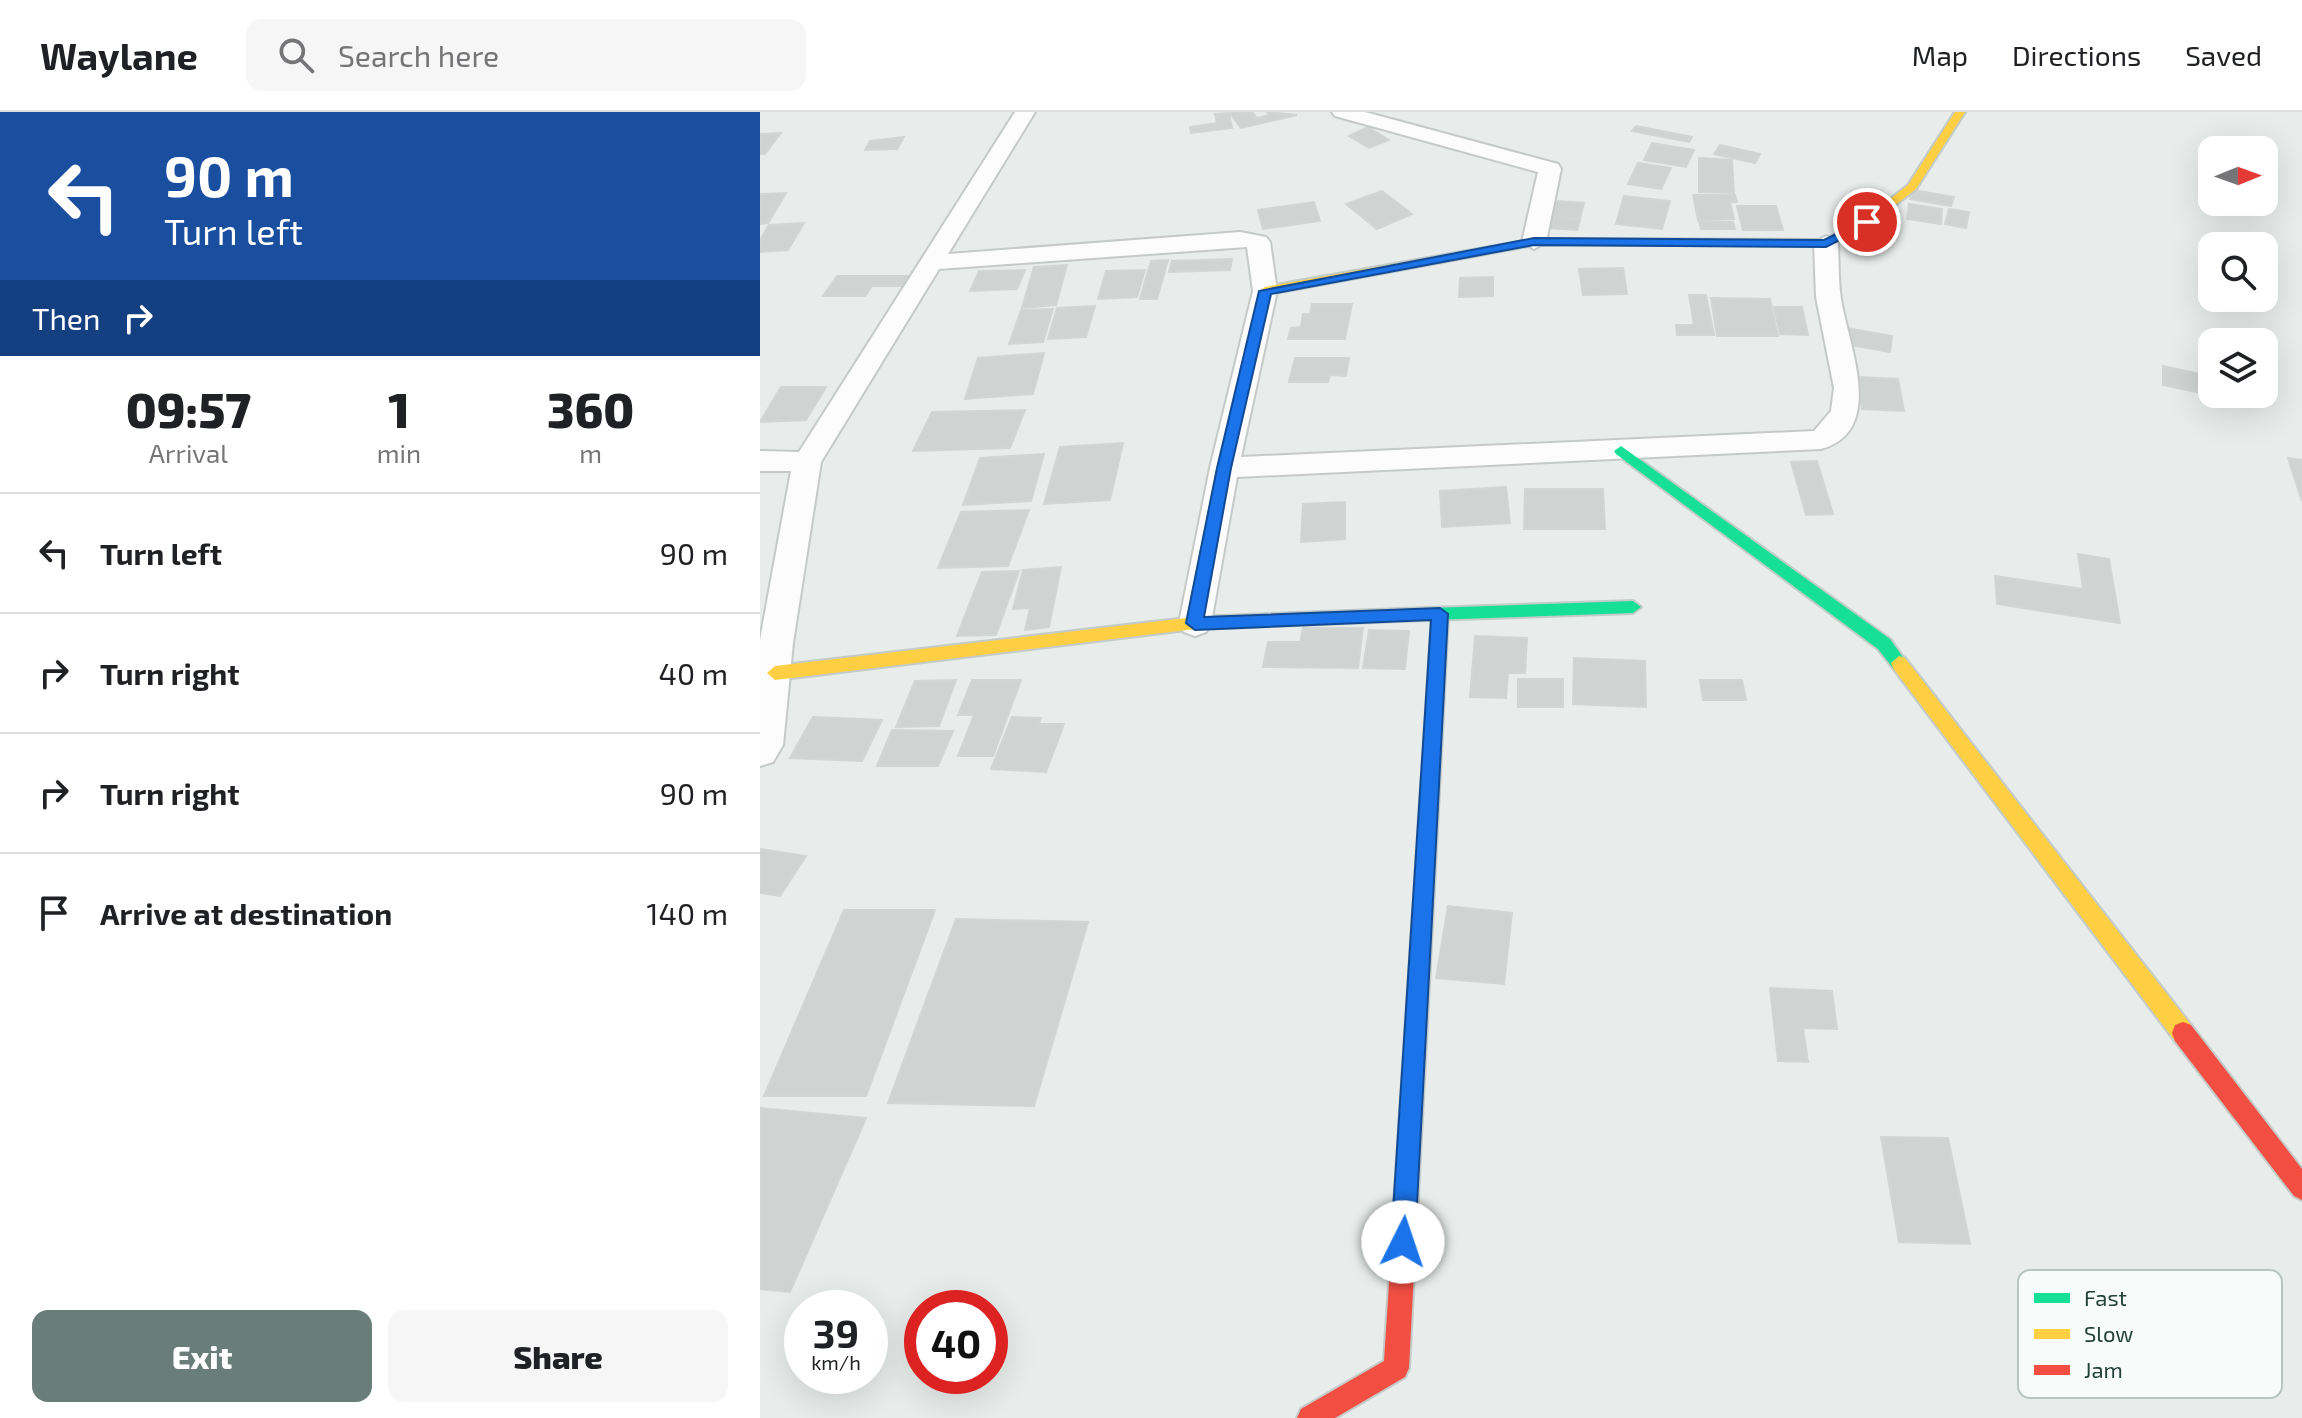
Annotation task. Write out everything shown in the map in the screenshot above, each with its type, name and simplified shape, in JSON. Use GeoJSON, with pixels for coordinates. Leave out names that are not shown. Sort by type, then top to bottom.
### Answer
{"type":"FeatureCollection","features":[{"type":"Feature","properties":{"kind":"street"},"geometry":{"type":"LineString","coordinates":[[760,751],[765,745],[771,653],[807,462],[1025,112]]}},
{"type":"Feature","properties":{"kind":"street"},"geometry":{"type":"LineString","coordinates":[[1342,112],[1550,169],[1534,242]]}},
{"type":"Feature","properties":{"kind":"street"},"geometry":{"type":"LineString","coordinates":[[1265,291],[1534,242],[1826,243],[1867,222],[1912,187],[1960,112]]}},
{"type":"Feature","properties":{"kind":"street"},"geometry":{"type":"LineString","coordinates":[[933,262],[1240,239],[1258,242],[1265,291],[1224,468],[1195,623]]}},
{"type":"Feature","properties":{"kind":"street"},"geometry":{"type":"LineString","coordinates":[[1224,468],[1788,444],[1821,440],[1835,428],[1845,411],[1847,388],[1828,297],[1826,243]]}},
{"type":"Feature","properties":{"kind":"street"},"geometry":{"type":"LineString","coordinates":[[1621,451],[1884,644],[2302,1188]]}},
{"type":"Feature","properties":{"kind":"street"},"geometry":{"type":"LineString","coordinates":[[760,461],[807,462]]}},
{"type":"Feature","properties":{"kind":"street"},"geometry":{"type":"LineString","coordinates":[[771,653],[1195,623],[1633,607]]}},
{"type":"Feature","properties":{"kind":"street"},"geometry":{"type":"LineString","coordinates":[[1310,1418],[1396,1368],[1440,614]]}},
{"type":"Feature","properties":{"kind":"building"},"geometry":{"type":"Polygon","coordinates":[[[1229,112],[1252,112],[1257,118],[1269,115],[1267,112],[1297,115],[1241,128],[1229,112]]]}},
{"type":"Feature","properties":{"kind":"building"},"geometry":{"type":"Polygon","coordinates":[[[1229,113],[1232,128],[1191,133],[1190,127],[1217,123],[1215,114],[1229,113]]]}},
{"type":"Feature","properties":{"kind":"building"},"geometry":{"type":"Polygon","coordinates":[[[1636,126],[1692,137],[1689,142],[1632,131],[1636,126]]]}},
{"type":"Feature","properties":{"kind":"building"},"geometry":{"type":"Polygon","coordinates":[[[1368,127],[1389,140],[1369,148],[1349,136],[1368,127]]]}},
{"type":"Feature","properties":{"kind":"building"},"geometry":{"type":"Polygon","coordinates":[[[781,133],[765,154],[760,154],[760,134],[781,133]]]}},
{"type":"Feature","properties":{"kind":"building"},"geometry":{"type":"Polygon","coordinates":[[[904,137],[897,149],[865,150],[870,141],[904,137]]]}},
{"type":"Feature","properties":{"kind":"building"},"geometry":{"type":"Polygon","coordinates":[[[1652,143],[1694,150],[1686,167],[1644,160],[1652,143]]]}},
{"type":"Feature","properties":{"kind":"building"},"geometry":{"type":"Polygon","coordinates":[[[1720,145],[1760,154],[1755,163],[1714,154],[1720,145]]]}},
{"type":"Feature","properties":{"kind":"building"},"geometry":{"type":"Polygon","coordinates":[[[1699,158],[1732,160],[1734,193],[1699,192],[1699,158]]]}},
{"type":"Feature","properties":{"kind":"building"},"geometry":{"type":"Polygon","coordinates":[[[1638,163],[1671,168],[1661,189],[1628,184],[1638,163]]]}},
{"type":"Feature","properties":{"kind":"building"},"geometry":{"type":"Polygon","coordinates":[[[1913,190],[1954,197],[1951,206],[1910,199],[1913,190]]]}},
{"type":"Feature","properties":{"kind":"building"},"geometry":{"type":"Polygon","coordinates":[[[1382,191],[1412,214],[1377,229],[1346,204],[1382,191]]]}},
{"type":"Feature","properties":{"kind":"building"},"geometry":{"type":"Polygon","coordinates":[[[786,193],[768,223],[760,224],[760,194],[786,193]]]}},
{"type":"Feature","properties":{"kind":"building"},"geometry":{"type":"Polygon","coordinates":[[[1693,195],[1735,195],[1737,202],[1730,202],[1734,219],[1698,220],[1693,195]]]}},
{"type":"Feature","properties":{"kind":"building"},"geometry":{"type":"Polygon","coordinates":[[[1624,196],[1670,201],[1662,229],[1616,224],[1624,196]]]}},
{"type":"Feature","properties":{"kind":"building"},"geometry":{"type":"Polygon","coordinates":[[[1556,201],[1584,203],[1580,219],[1551,216],[1556,201]]]}},
{"type":"Feature","properties":{"kind":"building"},"geometry":{"type":"Polygon","coordinates":[[[1314,202],[1320,221],[1263,229],[1258,210],[1314,202]]]}},
{"type":"Feature","properties":{"kind":"building"},"geometry":{"type":"Polygon","coordinates":[[[1909,204],[1942,209],[1941,224],[1907,219],[1909,204]]]}},
{"type":"Feature","properties":{"kind":"building"},"geometry":{"type":"Polygon","coordinates":[[[1737,206],[1776,206],[1783,230],[1743,230],[1737,206]]]}},
{"type":"Feature","properties":{"kind":"building"},"geometry":{"type":"Polygon","coordinates":[[[1949,209],[1969,212],[1966,228],[1945,224],[1949,209]]]}},
{"type":"Feature","properties":{"kind":"building"},"geometry":{"type":"Polygon","coordinates":[[[1551,217],[1580,220],[1577,230],[1548,228],[1551,217]]]}},
{"type":"Feature","properties":{"kind":"building"},"geometry":{"type":"Polygon","coordinates":[[[1699,221],[1733,222],[1735,229],[1701,229],[1699,221]]]}},
{"type":"Feature","properties":{"kind":"building"},"geometry":{"type":"Polygon","coordinates":[[[804,223],[788,250],[760,252],[760,240],[769,225],[804,223]]]}},
{"type":"Feature","properties":{"kind":"building"},"geometry":{"type":"Polygon","coordinates":[[[1232,259],[1230,270],[1169,272],[1172,261],[1232,259]]]}},
{"type":"Feature","properties":{"kind":"building"},"geometry":{"type":"Polygon","coordinates":[[[1168,260],[1157,299],[1140,299],[1151,261],[1168,260]]]}},
{"type":"Feature","properties":{"kind":"building"},"geometry":{"type":"Polygon","coordinates":[[[1067,265],[1056,305],[1022,308],[1034,267],[1067,265]]]}},
{"type":"Feature","properties":{"kind":"building"},"geometry":{"type":"Polygon","coordinates":[[[1623,268],[1627,294],[1583,295],[1579,269],[1623,268]]]}},
{"type":"Feature","properties":{"kind":"building"},"geometry":{"type":"Polygon","coordinates":[[[1025,270],[1017,289],[970,291],[979,271],[1025,270]]]}},
{"type":"Feature","properties":{"kind":"building"},"geometry":{"type":"Polygon","coordinates":[[[1145,270],[1137,297],[1098,299],[1106,271],[1145,270]]]}},
{"type":"Feature","properties":{"kind":"building"},"geometry":{"type":"Polygon","coordinates":[[[837,276],[910,276],[903,286],[872,286],[865,296],[823,296],[837,276]]]}},
{"type":"Feature","properties":{"kind":"building"},"geometry":{"type":"Polygon","coordinates":[[[1493,277],[1493,296],[1459,297],[1460,278],[1493,277]]]}},
{"type":"Feature","properties":{"kind":"building"},"geometry":{"type":"Polygon","coordinates":[[[1689,295],[1706,295],[1714,335],[1677,335],[1676,325],[1694,325],[1689,295]]]}},
{"type":"Feature","properties":{"kind":"building"},"geometry":{"type":"Polygon","coordinates":[[[1711,298],[1770,299],[1778,336],[1717,336],[1711,298]]]}},
{"type":"Feature","properties":{"kind":"building"},"geometry":{"type":"Polygon","coordinates":[[[1312,304],[1352,304],[1345,339],[1288,339],[1291,328],[1301,327],[1303,314],[1310,314],[1312,304]]]}},
{"type":"Feature","properties":{"kind":"building"},"geometry":{"type":"Polygon","coordinates":[[[1095,306],[1086,337],[1048,339],[1057,308],[1095,306]]]}},
{"type":"Feature","properties":{"kind":"building"},"geometry":{"type":"Polygon","coordinates":[[[1774,307],[1802,307],[1808,335],[1780,334],[1774,307]]]}},
{"type":"Feature","properties":{"kind":"building"},"geometry":{"type":"Polygon","coordinates":[[[1053,309],[1043,342],[1009,344],[1021,310],[1053,309]]]}},
{"type":"Feature","properties":{"kind":"building"},"geometry":{"type":"Polygon","coordinates":[[[1847,328],[1892,336],[1890,352],[1844,344],[1847,328]]]}},
{"type":"Feature","properties":{"kind":"building"},"geometry":{"type":"Polygon","coordinates":[[[1044,353],[1033,394],[965,399],[978,358],[1044,353]]]}},
{"type":"Feature","properties":{"kind":"building"},"geometry":{"type":"Polygon","coordinates":[[[1295,358],[1349,358],[1346,376],[1330,375],[1328,382],[1289,382],[1295,358]]]}},
{"type":"Feature","properties":{"kind":"building"},"geometry":{"type":"Polygon","coordinates":[[[2163,366],[2198,374],[2198,392],[2163,385],[2163,366]]]}},
{"type":"Feature","properties":{"kind":"building"},"geometry":{"type":"Polygon","coordinates":[[[1857,377],[1898,379],[1904,411],[1862,409],[1857,377]]]}},
{"type":"Feature","properties":{"kind":"building"},"geometry":{"type":"Polygon","coordinates":[[[781,387],[826,387],[806,420],[760,422],[781,387]]]}},
{"type":"Feature","properties":{"kind":"building"},"geometry":{"type":"Polygon","coordinates":[[[1025,410],[1010,448],[913,451],[932,412],[1025,410]]]}},
{"type":"Feature","properties":{"kind":"building"},"geometry":{"type":"Polygon","coordinates":[[[1123,443],[1110,500],[1044,504],[1060,447],[1123,443]]]}},
{"type":"Feature","properties":{"kind":"building"},"geometry":{"type":"Polygon","coordinates":[[[1044,454],[1031,501],[963,505],[980,458],[1044,454]]]}},
{"type":"Feature","properties":{"kind":"building"},"geometry":{"type":"Polygon","coordinates":[[[2288,458],[2302,460],[2302,501],[2288,458]]]}},
{"type":"Feature","properties":{"kind":"building"},"geometry":{"type":"Polygon","coordinates":[[[1817,461],[1833,514],[1806,515],[1791,462],[1817,461]]]}},
{"type":"Feature","properties":{"kind":"building"},"geometry":{"type":"Polygon","coordinates":[[[1506,487],[1510,523],[1442,527],[1440,491],[1506,487]]]}},
{"type":"Feature","properties":{"kind":"building"},"geometry":{"type":"Polygon","coordinates":[[[1525,489],[1603,489],[1605,529],[1524,529],[1525,489]]]}},
{"type":"Feature","properties":{"kind":"building"},"geometry":{"type":"Polygon","coordinates":[[[1345,502],[1345,539],[1301,542],[1303,504],[1345,502]]]}},
{"type":"Feature","properties":{"kind":"building"},"geometry":{"type":"Polygon","coordinates":[[[1029,510],[1008,566],[938,568],[961,512],[1029,510]]]}},
{"type":"Feature","properties":{"kind":"building"},"geometry":{"type":"Polygon","coordinates":[[[2078,554],[2109,559],[2120,623],[1997,604],[1995,576],[2083,589],[2078,554]]]}},
{"type":"Feature","properties":{"kind":"building"},"geometry":{"type":"Polygon","coordinates":[[[1061,567],[1049,627],[1025,630],[1030,608],[1013,609],[1023,570],[1061,567]]]}},
{"type":"Feature","properties":{"kind":"building"},"geometry":{"type":"Polygon","coordinates":[[[1019,571],[996,635],[957,636],[982,572],[1019,571]]]}},
{"type":"Feature","properties":{"kind":"building"},"geometry":{"type":"Polygon","coordinates":[[[1303,628],[1363,628],[1358,668],[1263,667],[1268,642],[1300,642],[1303,628]]]}},
{"type":"Feature","properties":{"kind":"building"},"geometry":{"type":"Polygon","coordinates":[[[1369,630],[1409,631],[1405,669],[1363,668],[1369,630]]]}},
{"type":"Feature","properties":{"kind":"building"},"geometry":{"type":"Polygon","coordinates":[[[1475,636],[1527,638],[1525,673],[1508,673],[1506,698],[1470,697],[1475,636]]]}},
{"type":"Feature","properties":{"kind":"building"},"geometry":{"type":"Polygon","coordinates":[[[1574,658],[1645,661],[1646,707],[1573,704],[1574,658]]]}},
{"type":"Feature","properties":{"kind":"building"},"geometry":{"type":"Polygon","coordinates":[[[1518,679],[1563,679],[1563,707],[1518,707],[1518,679]]]}},
{"type":"Feature","properties":{"kind":"building"},"geometry":{"type":"Polygon","coordinates":[[[956,680],[939,726],[896,727],[915,681],[956,680]]]}},
{"type":"Feature","properties":{"kind":"building"},"geometry":{"type":"Polygon","coordinates":[[[972,680],[1021,680],[993,756],[958,756],[974,715],[958,715],[972,680]]]}},
{"type":"Feature","properties":{"kind":"building"},"geometry":{"type":"Polygon","coordinates":[[[1700,680],[1742,680],[1746,700],[1703,700],[1700,680]]]}},
{"type":"Feature","properties":{"kind":"building"},"geometry":{"type":"Polygon","coordinates":[[[813,717],[882,720],[862,761],[790,758],[813,717]]]}},
{"type":"Feature","properties":{"kind":"building"},"geometry":{"type":"Polygon","coordinates":[[[1012,717],[1041,718],[1039,724],[1064,724],[1046,772],[991,769],[1012,717]]]}},
{"type":"Feature","properties":{"kind":"building"},"geometry":{"type":"Polygon","coordinates":[[[892,730],[953,731],[938,766],[877,766],[892,730]]]}},
{"type":"Feature","properties":{"kind":"building"},"geometry":{"type":"Polygon","coordinates":[[[760,849],[806,856],[780,896],[760,893],[760,849]]]}},
{"type":"Feature","properties":{"kind":"building"},"geometry":{"type":"Polygon","coordinates":[[[1448,906],[1512,913],[1504,984],[1436,978],[1448,906]]]}},
{"type":"Feature","properties":{"kind":"building"},"geometry":{"type":"Polygon","coordinates":[[[844,910],[935,910],[866,1096],[764,1096],[844,910]]]}},
{"type":"Feature","properties":{"kind":"building"},"geometry":{"type":"Polygon","coordinates":[[[956,919],[1088,922],[1034,1106],[888,1103],[956,919]]]}},
{"type":"Feature","properties":{"kind":"building"},"geometry":{"type":"Polygon","coordinates":[[[1770,988],[1832,991],[1837,1029],[1803,1028],[1808,1062],[1778,1061],[1770,988]]]}},
{"type":"Feature","properties":{"kind":"building"},"geometry":{"type":"Polygon","coordinates":[[[760,1108],[866,1118],[791,1290],[760,1289],[760,1108]]]}},
{"type":"Feature","properties":{"kind":"building"},"geometry":{"type":"Polygon","coordinates":[[[1881,1137],[1948,1138],[1970,1244],[1899,1242],[1881,1137]]]}},
{"type":"Feature","properties":{"kind":"traffic: fast"},"geometry":{"type":"LineString","coordinates":[[1621,451],[1884,644],[1899,663]]}},
{"type":"Feature","properties":{"kind":"traffic: fast"},"geometry":{"type":"LineString","coordinates":[[1400,615],[1633,607]]}},
{"type":"Feature","properties":{"kind":"traffic: slow"},"geometry":{"type":"LineString","coordinates":[[1265,291],[1534,242],[1826,243],[1867,222],[1912,187],[1960,112]]}},
{"type":"Feature","properties":{"kind":"traffic: slow"},"geometry":{"type":"LineString","coordinates":[[1431,772],[1440,614]]}},
{"type":"Feature","properties":{"kind":"traffic: slow"},"geometry":{"type":"LineString","coordinates":[[775,673],[1195,623],[1400,615]]}},
{"type":"Feature","properties":{"kind":"traffic: slow"},"geometry":{"type":"LineString","coordinates":[[1899,663],[2183,1033]]}},
{"type":"Feature","properties":{"kind":"traffic: jam"},"geometry":{"type":"LineString","coordinates":[[1310,1418],[1396,1368],[1431,772]]}},
{"type":"Feature","properties":{"kind":"traffic: jam"},"geometry":{"type":"LineString","coordinates":[[2183,1033],[2302,1188]]}},
{"type":"Feature","properties":{"kind":"route"},"geometry":{"type":"LineString","coordinates":[[1403,1242],[1440,614],[1195,623],[1224,468],[1265,291],[1534,242],[1661,245],[1826,243],[1867,222]]}}]}
